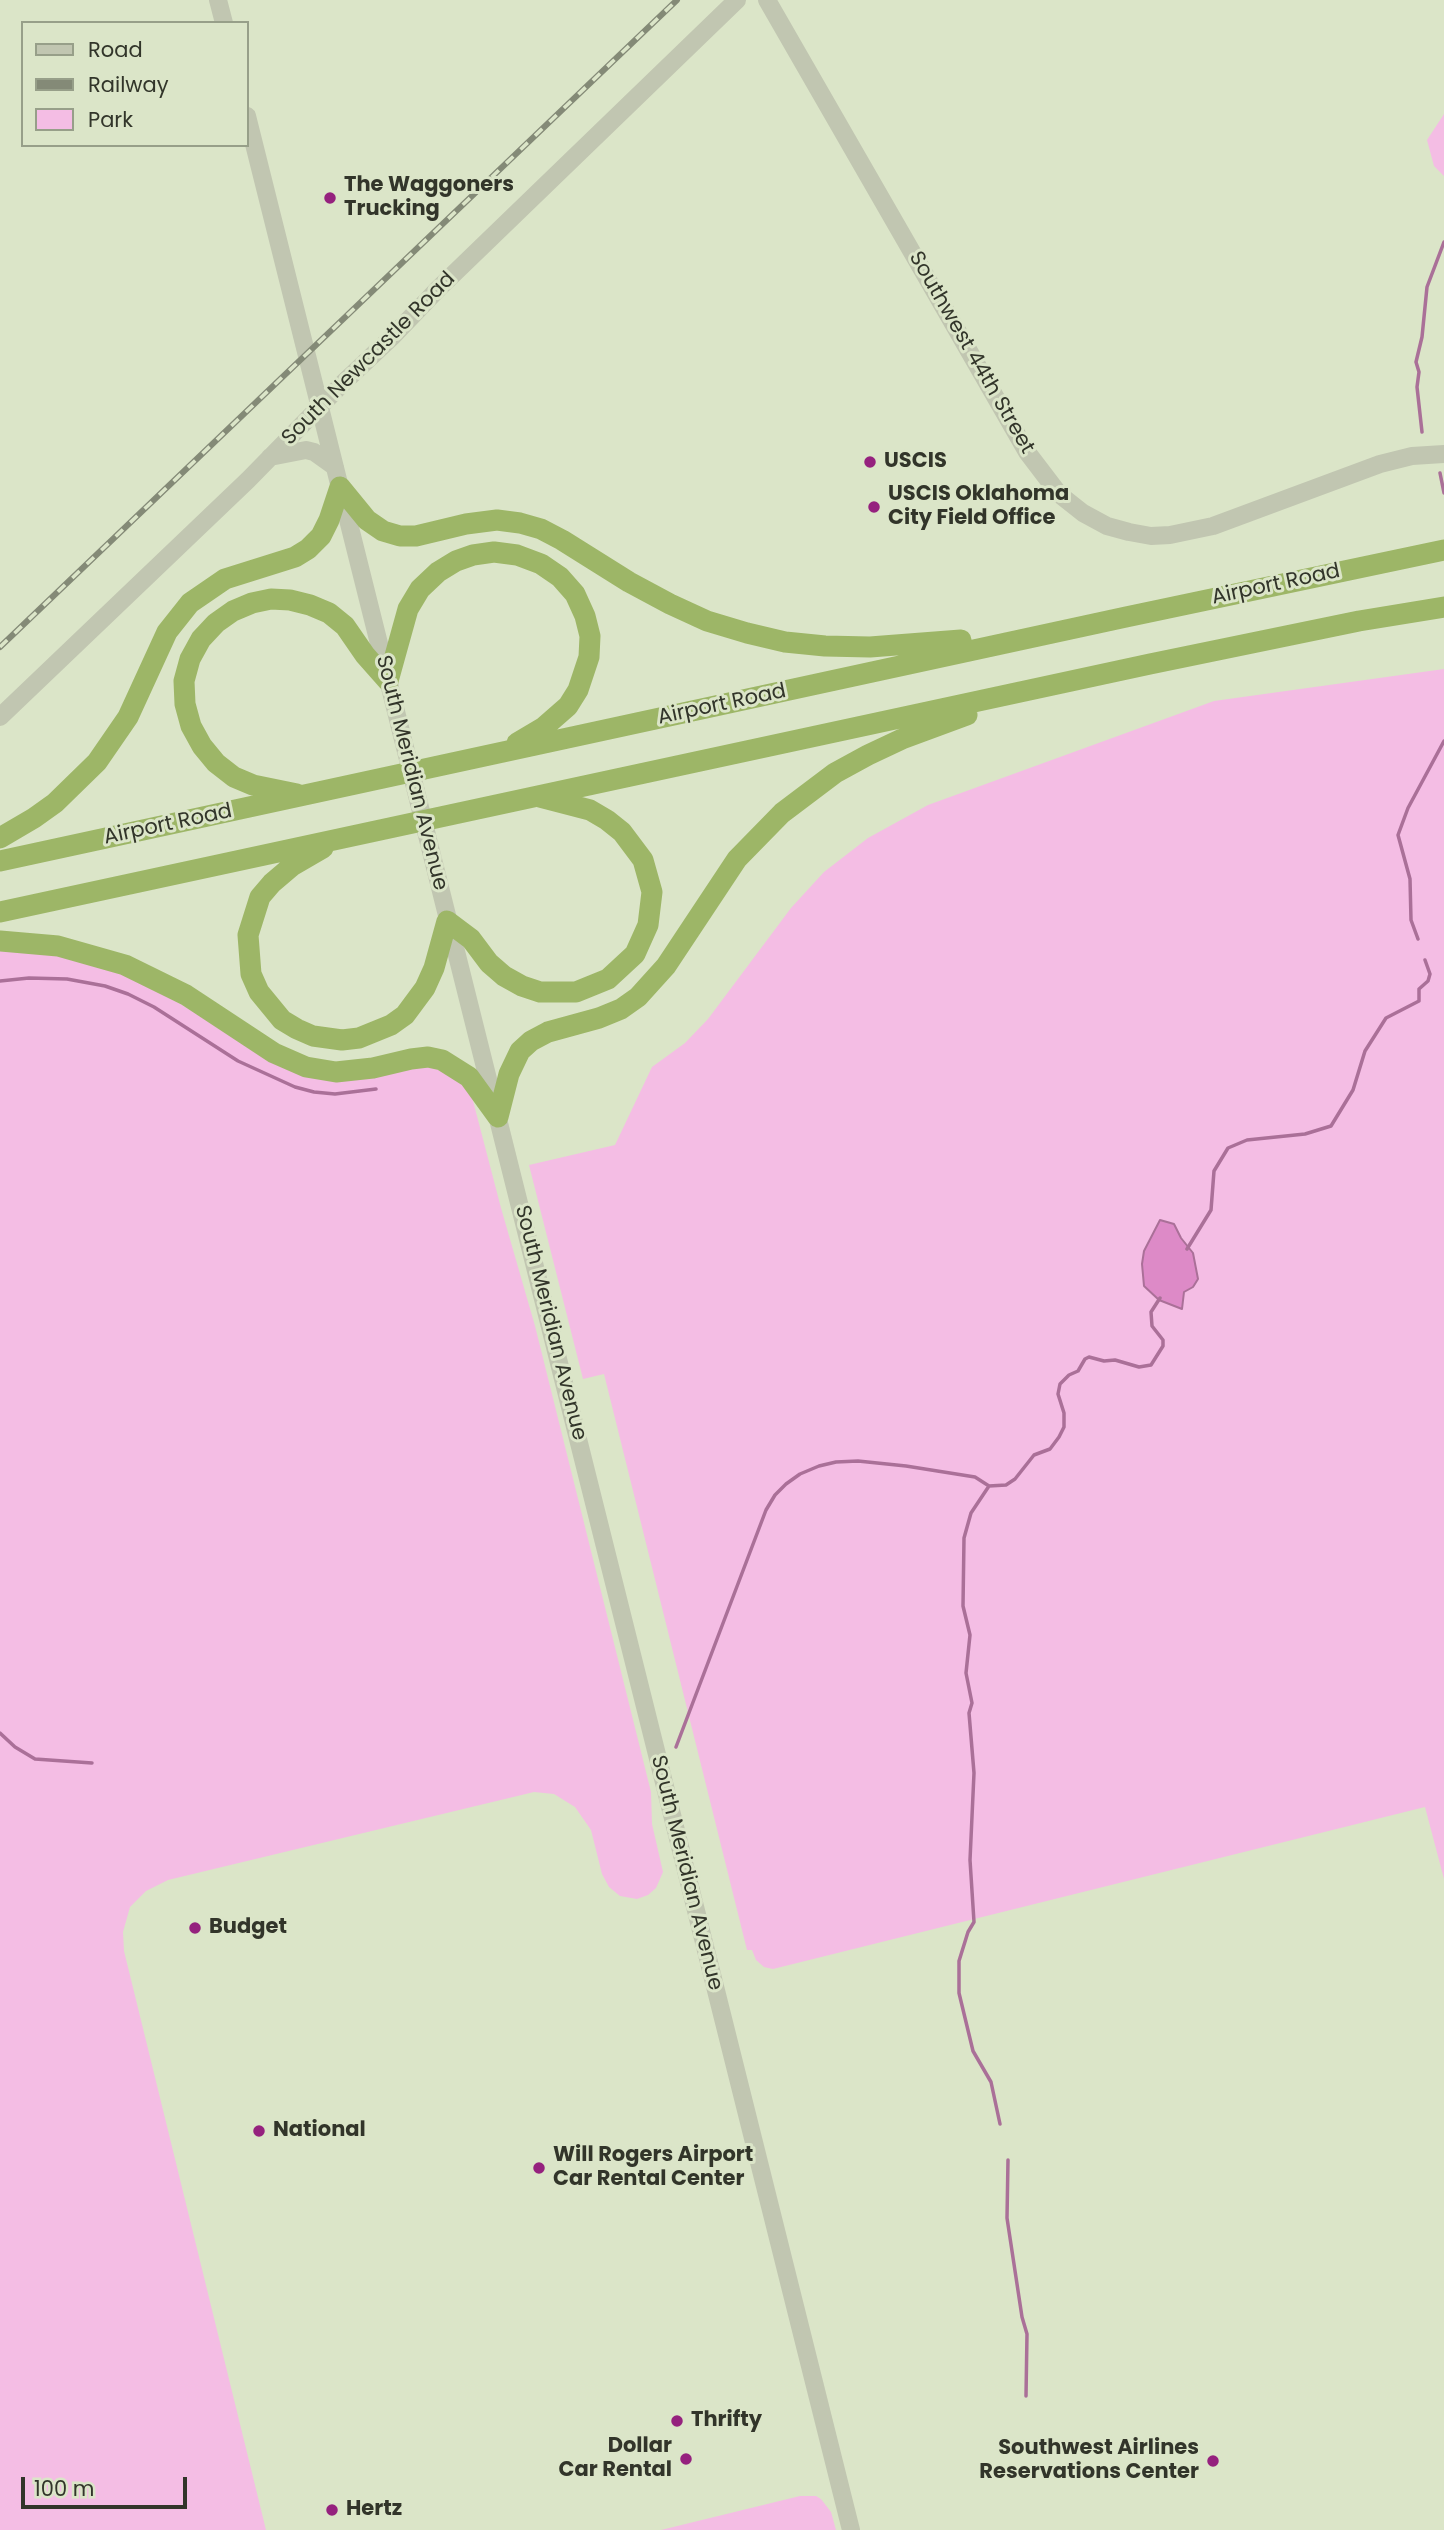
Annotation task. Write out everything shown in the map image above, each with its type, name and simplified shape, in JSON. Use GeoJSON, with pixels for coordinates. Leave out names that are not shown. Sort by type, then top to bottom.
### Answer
{"type":"FeatureCollection","features":[{"type":"Feature","properties":{"kind":"highway"},"geometry":{"type":"LineString","coordinates":[[337,477],[368,520],[383,531],[400,536],[416,536],[479,522],[497,520],[520,523],[562,540],[629,582],[707,621],[747,634],[785,642],[870,647],[936,643],[1126,617]]}},
{"type":"Feature","properties":{"kind":"highway"},"geometry":{"type":"LineString","coordinates":[[0,838],[55,803],[97,762],[128,718],[167,632],[190,603],[225,579],[295,557],[321,536],[329,520],[337,477]]}},
{"type":"Feature","properties":{"kind":"highway","name":"Airport Road"},"geometry":{"type":"LineString","coordinates":[[0,861],[1444,550]]}},
{"type":"Feature","properties":{"kind":"highway"},"geometry":{"type":"LineString","coordinates":[[388,681],[408,609],[420,589],[438,572],[456,561],[494,552],[517,555],[541,564],[560,577],[575,594],[587,626],[589,657],[578,690],[568,706],[544,727],[500,753]]}},
{"type":"Feature","properties":{"kind":"highway"},"geometry":{"type":"LineString","coordinates":[[306,795],[253,785],[234,777],[216,764],[202,746],[191,726],[185,704],[184,681],[190,659],[201,639],[216,623],[233,611],[271,599],[290,600],[329,613],[345,626],[388,681]]}},
{"type":"Feature","properties":{"kind":"highway"},"geometry":{"type":"LineString","coordinates":[[0,912],[1322,628],[1444,607]]}},
{"type":"Feature","properties":{"kind":"highway"},"geometry":{"type":"LineString","coordinates":[[498,1117],[509,1074],[520,1051],[548,1032],[599,1018],[621,1009],[638,997],[666,967],[737,859],[782,813],[808,792],[835,773],[902,739],[1034,689]]}},
{"type":"Feature","properties":{"kind":"highway"},"geometry":{"type":"LineString","coordinates":[[340,839],[278,877],[260,897],[248,934],[251,974],[258,992],[282,1020],[313,1036],[341,1040],[359,1038],[391,1026],[405,1015],[425,988],[434,968],[447,921],[471,939],[489,963],[504,976],[540,992],[576,992],[594,986],[608,979],[635,954],[649,925],[652,892],[648,874],[634,845],[607,820],[590,810],[536,796]]}},
{"type":"Feature","properties":{"kind":"highway"},"geometry":{"type":"LineString","coordinates":[[0,941],[58,946],[125,965],[186,995],[274,1053],[306,1067],[328,1072],[353,1071],[411,1059],[428,1057],[442,1060],[469,1077],[498,1117]]}},
{"type":"Feature","properties":{"kind":"main road"},"geometry":{"type":"LineString","coordinates":[[218,0],[223,21]]}},
{"type":"Feature","properties":{"kind":"main road","name":"South Newcastle Road"},"geometry":{"type":"LineString","coordinates":[[0,717],[271,457],[448,279],[737,0]]}},
{"type":"Feature","properties":{"kind":"main road","name":"Southwest 44th Street"},"geometry":{"type":"LineString","coordinates":[[767,0],[1027,452],[1059,494],[1083,513],[1107,526],[1129,532],[1151,536],[1170,535],[1213,526],[1380,464],[1412,456],[1444,454]]}},
{"type":"Feature","properties":{"kind":"main road","name":"South Meridian Avenue"},"geometry":{"type":"LineString","coordinates":[[248,120],[851,2530]]}},
{"type":"Feature","properties":{"kind":"main road"},"geometry":{"type":"LineString","coordinates":[[271,457],[306,450],[314,452],[337,477]]}},
{"type":"Feature","properties":{"kind":"green space"},"geometry":{"type":"Polygon","coordinates":[[[1444,114],[1444,176],[1434,166],[1427,140],[1444,114]]]}},
{"type":"Feature","properties":{"kind":"green space"},"geometry":{"type":"Polygon","coordinates":[[[1444,669],[1444,1879],[1425,1807],[773,1969],[764,1967],[756,1960],[752,1950],[747,1950],[604,1374],[583,1379],[529,1165],[615,1145],[652,1067],[685,1043],[708,1019],[791,908],[824,872],[868,838],[928,805],[1214,701],[1444,669]]]}},
{"type":"Feature","properties":{"kind":"green space"},"geometry":{"type":"Polygon","coordinates":[[[0,946],[26,948],[128,973],[287,1067],[416,1063],[453,1072],[472,1097],[535,1326],[651,1792],[652,1824],[663,1872],[656,1888],[637,1899],[620,1896],[609,1887],[602,1874],[591,1830],[575,1807],[554,1794],[534,1792],[168,1880],[146,1891],[130,1907],[123,1932],[124,1951],[266,2530],[0,2530],[0,946]]]}},
{"type":"Feature","properties":{"kind":"green space"},"geometry":{"type":"Polygon","coordinates":[[[800,2496],[816,2496],[821,2499],[831,2512],[836,2530],[661,2530],[800,2496]]]}},
{"type":"Feature","properties":{"kind":"shaded area"},"geometry":{"type":"Polygon","coordinates":[[[1160,1220],[1174,1224],[1193,1253],[1198,1279],[1193,1287],[1184,1292],[1182,1309],[1159,1300],[1144,1286],[1144,1251],[1160,1220]]]}},
{"type":"Feature","properties":{"kind":"waterway"},"geometry":{"type":"LineString","coordinates":[[1422,432],[1417,387],[1419,372],[1416,362],[1422,337],[1427,287],[1444,242]]}},
{"type":"Feature","properties":{"kind":"waterway"},"geometry":{"type":"LineString","coordinates":[[1440,473],[1444,493]]}},
{"type":"Feature","properties":{"kind":"waterway"},"geometry":{"type":"LineString","coordinates":[[1418,939],[1411,920],[1410,879],[1398,835],[1408,808],[1444,741]]}},
{"type":"Feature","properties":{"kind":"waterway"},"geometry":{"type":"LineString","coordinates":[[1187,1249],[1211,1210],[1214,1171],[1228,1148],[1247,1140],[1305,1134],[1331,1126],[1353,1090],[1365,1051],[1386,1018],[1419,1001],[1419,989],[1428,981],[1430,974],[1425,960]]}},
{"type":"Feature","properties":{"kind":"waterway"},"geometry":{"type":"LineString","coordinates":[[0,981],[29,978],[67,979],[105,986],[154,1007],[238,1061],[295,1087],[335,1094],[376,1089]]}},
{"type":"Feature","properties":{"kind":"waterway"},"geometry":{"type":"LineString","coordinates":[[1000,2124],[991,2082],[973,2051],[959,1993],[959,1961],[974,1922],[970,1860],[974,1773],[969,1713],[972,1703],[966,1673],[970,1635],[963,1606],[964,1538],[971,1513],[989,1486],[1006,1485],[1015,1479],[1034,1455],[1050,1449],[1059,1437],[1064,1427],[1064,1413],[1058,1394],[1060,1384],[1078,1371],[1085,1359],[1089,1357],[1104,1361],[1115,1360],[1139,1367],[1151,1365],[1163,1346],[1163,1340],[1152,1326],[1151,1312],[1160,1298]]}},
{"type":"Feature","properties":{"kind":"waterway"},"geometry":{"type":"LineString","coordinates":[[676,1747],[766,1510],[786,1484],[819,1466],[858,1461],[975,1477],[989,1486]]}},
{"type":"Feature","properties":{"kind":"waterway"},"geometry":{"type":"LineString","coordinates":[[0,1733],[15,1747],[35,1759],[92,1763]]}},
{"type":"Feature","properties":{"kind":"waterway"},"geometry":{"type":"LineString","coordinates":[[1008,2160],[1007,2218],[1027,2334],[1026,2396]]}},
{"type":"Feature","properties":{"kind":"railway"},"geometry":{"type":"LineString","coordinates":[[0,647],[677,0]]}},
{"type":"Feature","properties":{"kind":"place","name":"The Waggoners Trucking"},"geometry":{"type":"Point","coordinates":[330,198]}},
{"type":"Feature","properties":{"kind":"place","name":"USCIS"},"geometry":{"type":"Point","coordinates":[870,462]}},
{"type":"Feature","properties":{"kind":"place","name":"USCIS Oklahoma City Field Office"},"geometry":{"type":"Point","coordinates":[874,507]}},
{"type":"Feature","properties":{"kind":"place","name":"Budget"},"geometry":{"type":"Point","coordinates":[195,1928]}},
{"type":"Feature","properties":{"kind":"place","name":"National"},"geometry":{"type":"Point","coordinates":[259,2131]}},
{"type":"Feature","properties":{"kind":"place","name":"Will Rogers Airport Car Rental Center"},"geometry":{"type":"Point","coordinates":[539,2168]}},
{"type":"Feature","properties":{"kind":"place","name":"Thrifty"},"geometry":{"type":"Point","coordinates":[677,2421]}},
{"type":"Feature","properties":{"kind":"place","name":"Dollar Car Rental"},"geometry":{"type":"Point","coordinates":[686,2459]}},
{"type":"Feature","properties":{"kind":"place","name":"Southwest Airlines Reservations Center"},"geometry":{"type":"Point","coordinates":[1213,2461]}},
{"type":"Feature","properties":{"kind":"place","name":"Hertz"},"geometry":{"type":"Point","coordinates":[332,2510]}}]}
